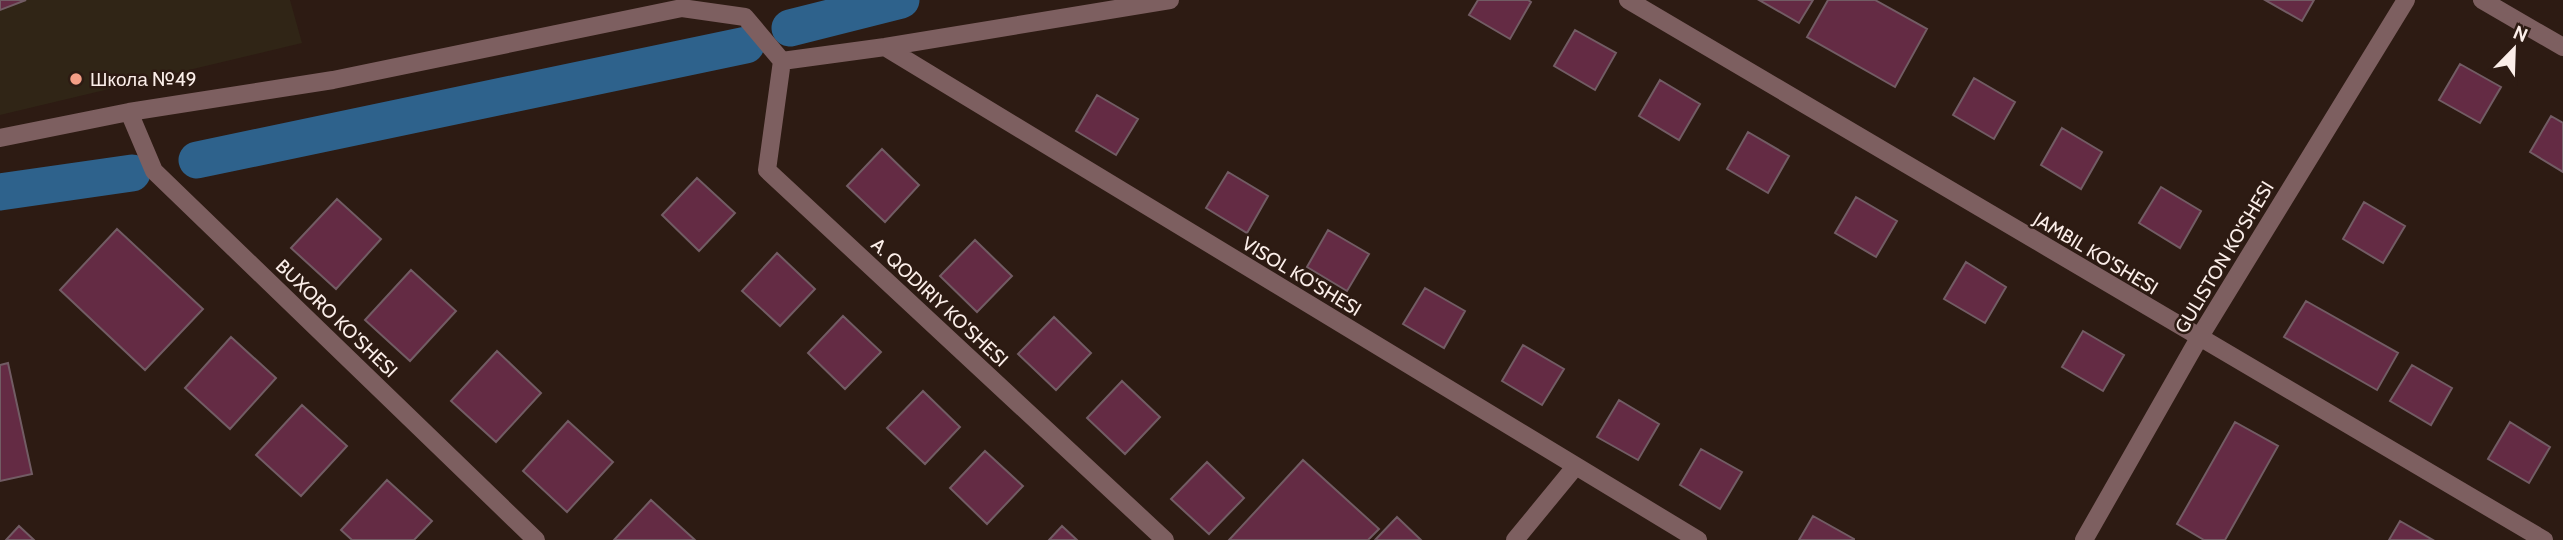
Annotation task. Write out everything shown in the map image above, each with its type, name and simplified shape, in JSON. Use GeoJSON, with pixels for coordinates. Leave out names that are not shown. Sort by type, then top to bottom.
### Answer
{"type":"FeatureCollection","features":[{"type":"Feature","properties":{"kind":"street"},"geometry":{"type":"LineString","coordinates":[[0,138],[129,112],[333,80],[682,8],[746,17],[782,61],[885,47],[1170,0]]}},
{"type":"Feature","properties":{"kind":"street","name":"JAMBIL KO'SHESI"},"geometry":{"type":"LineString","coordinates":[[1628,0],[2544,540]]}},
{"type":"Feature","properties":{"kind":"street","name":"GULISTON KO'SHESI"},"geometry":{"type":"LineString","coordinates":[[2084,540],[2199,338],[2406,0]]}},
{"type":"Feature","properties":{"kind":"street"},"geometry":{"type":"LineString","coordinates":[[2482,0],[2563,47]]}},
{"type":"Feature","properties":{"kind":"street","name":"VISOL KO'SHESI"},"geometry":{"type":"LineString","coordinates":[[885,47],[1698,540]]}},
{"type":"Feature","properties":{"kind":"street","name":"A. QODIRIY KO'SHESI"},"geometry":{"type":"LineString","coordinates":[[782,61],[768,170],[1165,540]]}},
{"type":"Feature","properties":{"kind":"street","name":"BUXORO KO'SHESI"},"geometry":{"type":"LineString","coordinates":[[129,112],[154,172],[536,540]]}},
{"type":"Feature","properties":{"kind":"street"},"geometry":{"type":"LineString","coordinates":[[1516,540],[1575,467]]}},
{"type":"Feature","properties":{"kind":"shaded area","name":"Школа №49"},"geometry":{"type":"Polygon","coordinates":[[[0,0],[290,0],[302,43],[0,115],[0,0]]]}},
{"type":"Feature","properties":{"kind":"building"},"geometry":{"type":"Polygon","coordinates":[[[0,0],[26,0],[0,10],[0,0]]]}},
{"type":"Feature","properties":{"kind":"building"},"geometry":{"type":"Polygon","coordinates":[[[1478,0],[1531,2],[1510,39],[1469,15],[1478,0]]]}},
{"type":"Feature","properties":{"kind":"building"},"geometry":{"type":"Polygon","coordinates":[[[1759,0],[1813,0],[1799,23],[1759,0]]]}},
{"type":"Feature","properties":{"kind":"building"},"geometry":{"type":"Polygon","coordinates":[[[1828,0],[1875,0],[1927,29],[1895,87],[1807,37],[1828,0]]]}},
{"type":"Feature","properties":{"kind":"building"},"geometry":{"type":"Polygon","coordinates":[[[2265,0],[2314,0],[2302,21],[2265,0]]]}},
{"type":"Feature","properties":{"kind":"building"},"geometry":{"type":"Polygon","coordinates":[[[1575,30],[1616,53],[1595,90],[1554,66],[1575,30]]]}},
{"type":"Feature","properties":{"kind":"building"},"geometry":{"type":"Polygon","coordinates":[[[2460,64],[2501,87],[2480,123],[2439,100],[2460,64]]]}},
{"type":"Feature","properties":{"kind":"building"},"geometry":{"type":"Polygon","coordinates":[[[1974,78],[2015,102],[1994,139],[1953,115],[1974,78]]]}},
{"type":"Feature","properties":{"kind":"building"},"geometry":{"type":"Polygon","coordinates":[[[1660,80],[1700,104],[1679,140],[1639,116],[1660,80]]]}},
{"type":"Feature","properties":{"kind":"building"},"geometry":{"type":"Polygon","coordinates":[[[1097,95],[1138,119],[1116,155],[1076,131],[1097,95]]]}},
{"type":"Feature","properties":{"kind":"building"},"geometry":{"type":"Polygon","coordinates":[[[2551,116],[2563,123],[2563,172],[2530,152],[2551,116]]]}},
{"type":"Feature","properties":{"kind":"building"},"geometry":{"type":"Polygon","coordinates":[[[2062,128],[2102,152],[2081,189],[2041,165],[2062,128]]]}},
{"type":"Feature","properties":{"kind":"building"},"geometry":{"type":"Polygon","coordinates":[[[1748,132],[1789,156],[1768,193],[1727,169],[1748,132]]]}},
{"type":"Feature","properties":{"kind":"building"},"geometry":{"type":"Polygon","coordinates":[[[882,149],[919,185],[885,222],[847,186],[882,149]]]}},
{"type":"Feature","properties":{"kind":"building"},"geometry":{"type":"Polygon","coordinates":[[[1228,172],[1268,196],[1247,233],[1206,208],[1228,172]]]}},
{"type":"Feature","properties":{"kind":"building"},"geometry":{"type":"Polygon","coordinates":[[[697,178],[735,213],[699,251],[662,215],[697,178]]]}},
{"type":"Feature","properties":{"kind":"building"},"geometry":{"type":"Polygon","coordinates":[[[2161,187],[2201,211],[2180,248],[2139,223],[2161,187]]]}},
{"type":"Feature","properties":{"kind":"building"},"geometry":{"type":"Polygon","coordinates":[[[1856,197],[1897,221],[1876,257],[1835,233],[1856,197]]]}},
{"type":"Feature","properties":{"kind":"building"},"geometry":{"type":"Polygon","coordinates":[[[337,199],[381,239],[336,289],[291,248],[337,199]]]}},
{"type":"Feature","properties":{"kind":"building"},"geometry":{"type":"Polygon","coordinates":[[[2364,202],[2405,226],[2383,263],[2343,239],[2364,202]]]}},
{"type":"Feature","properties":{"kind":"building"},"geometry":{"type":"Polygon","coordinates":[[[117,229],[203,309],[145,370],[60,290],[117,229]]]}},
{"type":"Feature","properties":{"kind":"building"},"geometry":{"type":"Polygon","coordinates":[[[1328,230],[1369,254],[1347,291],[1307,267],[1328,230]]]}},
{"type":"Feature","properties":{"kind":"building"},"geometry":{"type":"Polygon","coordinates":[[[975,240],[1012,276],[977,312],[940,276],[975,240]]]}},
{"type":"Feature","properties":{"kind":"building"},"geometry":{"type":"Polygon","coordinates":[[[777,253],[815,289],[780,326],[742,291],[777,253]]]}},
{"type":"Feature","properties":{"kind":"building"},"geometry":{"type":"Polygon","coordinates":[[[1966,262],[2006,287],[1985,323],[1944,299],[1966,262]]]}},
{"type":"Feature","properties":{"kind":"building"},"geometry":{"type":"Polygon","coordinates":[[[411,270],[456,311],[410,361],[365,320],[411,270]]]}},
{"type":"Feature","properties":{"kind":"building"},"geometry":{"type":"Polygon","coordinates":[[[1425,288],[1465,311],[1444,348],[1403,324],[1425,288]]]}},
{"type":"Feature","properties":{"kind":"building"},"geometry":{"type":"Polygon","coordinates":[[[2306,301],[2398,353],[2377,390],[2284,337],[2306,301]]]}},
{"type":"Feature","properties":{"kind":"building"},"geometry":{"type":"Polygon","coordinates":[[[843,316],[881,352],[845,389],[808,353],[843,316]]]}},
{"type":"Feature","properties":{"kind":"building"},"geometry":{"type":"Polygon","coordinates":[[[1054,317],[1091,353],[1056,390],[1018,354],[1054,317]]]}},
{"type":"Feature","properties":{"kind":"building"},"geometry":{"type":"Polygon","coordinates":[[[2083,331],[2124,355],[2103,391],[2062,367],[2083,331]]]}},
{"type":"Feature","properties":{"kind":"building"},"geometry":{"type":"Polygon","coordinates":[[[231,337],[276,378],[230,429],[185,388],[231,337]]]}},
{"type":"Feature","properties":{"kind":"building"},"geometry":{"type":"Polygon","coordinates":[[[1523,345],[1564,369],[1542,405],[1502,381],[1523,345]]]}},
{"type":"Feature","properties":{"kind":"building"},"geometry":{"type":"Polygon","coordinates":[[[497,351],[541,393],[496,442],[451,401],[497,351]]]}},
{"type":"Feature","properties":{"kind":"building"},"geometry":{"type":"Polygon","coordinates":[[[8,363],[32,474],[0,481],[0,365],[8,363]]]}},
{"type":"Feature","properties":{"kind":"building"},"geometry":{"type":"Polygon","coordinates":[[[2412,365],[2452,388],[2431,425],[2390,401],[2412,365]]]}},
{"type":"Feature","properties":{"kind":"building"},"geometry":{"type":"Polygon","coordinates":[[[1122,381],[1160,417],[1125,454],[1087,418],[1122,381]]]}},
{"type":"Feature","properties":{"kind":"building"},"geometry":{"type":"Polygon","coordinates":[[[923,391],[960,427],[925,464],[887,428],[923,391]]]}},
{"type":"Feature","properties":{"kind":"building"},"geometry":{"type":"Polygon","coordinates":[[[1619,400],[1659,424],[1638,460],[1597,437],[1619,400]]]}},
{"type":"Feature","properties":{"kind":"building"},"geometry":{"type":"Polygon","coordinates":[[[302,405],[347,446],[301,496],[256,455],[302,405]]]}},
{"type":"Feature","properties":{"kind":"building"},"geometry":{"type":"Polygon","coordinates":[[[568,421],[613,462],[567,512],[523,471],[568,421]]]}},
{"type":"Feature","properties":{"kind":"building"},"geometry":{"type":"Polygon","coordinates":[[[2235,422],[2278,446],[2225,540],[2204,540],[2177,524],[2235,422]]]}},
{"type":"Feature","properties":{"kind":"building"},"geometry":{"type":"Polygon","coordinates":[[[2510,422],[2550,447],[2529,483],[2488,459],[2510,422]]]}},
{"type":"Feature","properties":{"kind":"building"},"geometry":{"type":"Polygon","coordinates":[[[1701,449],[1742,472],[1720,509],[1680,485],[1701,449]]]}},
{"type":"Feature","properties":{"kind":"building"},"geometry":{"type":"Polygon","coordinates":[[[985,451],[1023,486],[987,524],[950,488],[985,451]]]}},
{"type":"Feature","properties":{"kind":"building"},"geometry":{"type":"Polygon","coordinates":[[[1303,460],[1379,529],[1368,540],[1229,540],[1303,460]]]}},
{"type":"Feature","properties":{"kind":"building"},"geometry":{"type":"Polygon","coordinates":[[[1207,462],[1244,498],[1209,534],[1171,499],[1207,462]]]}},
{"type":"Feature","properties":{"kind":"building"},"geometry":{"type":"Polygon","coordinates":[[[387,480],[432,521],[414,540],[352,540],[341,530],[387,480]]]}},
{"type":"Feature","properties":{"kind":"building"},"geometry":{"type":"Polygon","coordinates":[[[651,500],[695,540],[614,540],[651,500]]]}},
{"type":"Feature","properties":{"kind":"building"},"geometry":{"type":"Polygon","coordinates":[[[1813,516],[1854,539],[1854,540],[1799,540],[1813,516]]]}},
{"type":"Feature","properties":{"kind":"building"},"geometry":{"type":"Polygon","coordinates":[[[1397,517],[1421,540],[1375,540],[1397,517]]]}},
{"type":"Feature","properties":{"kind":"building"},"geometry":{"type":"Polygon","coordinates":[[[2400,521],[2433,540],[2389,540],[2400,521]]]}},
{"type":"Feature","properties":{"kind":"building"},"geometry":{"type":"Polygon","coordinates":[[[19,526],[34,540],[6,540],[19,526]]]}},
{"type":"Feature","properties":{"kind":"building"},"geometry":{"type":"Polygon","coordinates":[[[1062,526],[1077,540],[1049,540],[1062,526]]]}},
{"type":"Feature","properties":{"kind":"waterway"},"geometry":{"type":"LineString","coordinates":[[790,28],[901,0]]}},
{"type":"Feature","properties":{"kind":"waterway"},"geometry":{"type":"LineString","coordinates":[[197,160],[746,45]]}},
{"type":"Feature","properties":{"kind":"waterway"},"geometry":{"type":"LineString","coordinates":[[0,192],[132,173]]}},
{"type":"Feature","properties":{"kind":"place","name":"Школа №49"},"geometry":{"type":"Point","coordinates":[76,79]}}]}
